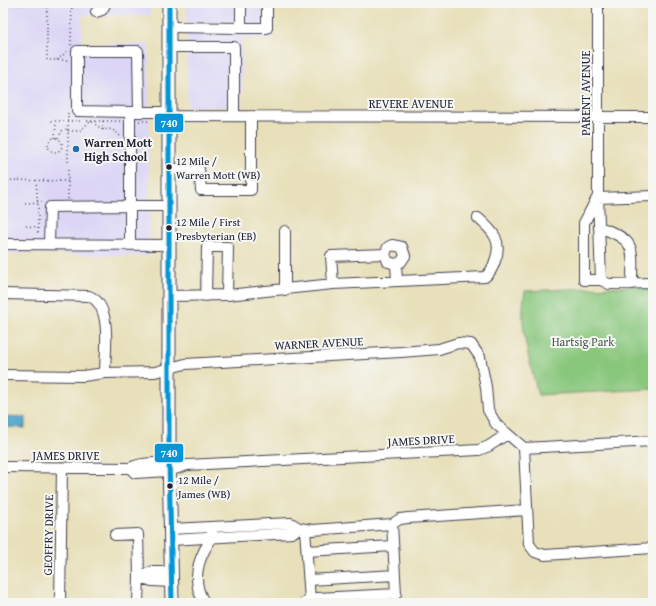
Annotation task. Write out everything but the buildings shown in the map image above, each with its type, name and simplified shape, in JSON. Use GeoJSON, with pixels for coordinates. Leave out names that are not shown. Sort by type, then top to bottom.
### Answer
{"type":"FeatureCollection","features":[{"type":"Feature","properties":{"kind":"main road"},"geometry":{"type":"LineString","coordinates":[[169,3],[169,368],[173,466],[171,534],[172,603]]}},
{"type":"Feature","properties":{"kind":"street"},"geometry":{"type":"LineString","coordinates":[[96,12],[102,10],[106,3]]}},
{"type":"Feature","properties":{"kind":"street"},"geometry":{"type":"LineString","coordinates":[[241,28],[242,3]]}},
{"type":"Feature","properties":{"kind":"street"},"geometry":{"type":"LineString","coordinates":[[169,26],[267,28],[267,3]]}},
{"type":"Feature","properties":{"kind":"street","name":"PARENT AVENUE"},"geometry":{"type":"LineString","coordinates":[[598,3],[598,197],[601,280]]}},
{"type":"Feature","properties":{"kind":"street"},"geometry":{"type":"LineString","coordinates":[[169,47],[234,47],[234,116]]}},
{"type":"Feature","properties":{"kind":"street","name":"REVERE AVENUE"},"geometry":{"type":"LineString","coordinates":[[133,115],[138,51],[77,51],[77,111],[133,115],[653,117]]}},
{"type":"Feature","properties":{"kind":"street"},"geometry":{"type":"LineString","coordinates":[[130,245],[133,115]]}},
{"type":"Feature","properties":{"kind":"street"},"geometry":{"type":"LineString","coordinates":[[169,169],[199,169],[201,190],[251,190],[251,116]]}},
{"type":"Feature","properties":{"kind":"street"},"geometry":{"type":"LineString","coordinates":[[653,196],[598,197],[584,223],[584,280],[601,280],[609,284],[653,283]]}},
{"type":"Feature","properties":{"kind":"street"},"geometry":{"type":"LineString","coordinates":[[49,244],[50,207],[169,206]]}},
{"type":"Feature","properties":{"kind":"street"},"geometry":{"type":"LineString","coordinates":[[169,296],[227,296],[333,284],[485,277],[491,272],[499,250],[498,241],[488,226],[478,218]]}},
{"type":"Feature","properties":{"kind":"street"},"geometry":{"type":"LineString","coordinates":[[599,227],[612,232],[627,241],[632,250],[632,284]]}},
{"type":"Feature","properties":{"kind":"street"},"geometry":{"type":"LineString","coordinates":[[285,231],[285,290]]}},
{"type":"Feature","properties":{"kind":"street"},"geometry":{"type":"LineString","coordinates":[[3,244],[169,245]]}},
{"type":"Feature","properties":{"kind":"street"},"geometry":{"type":"LineString","coordinates":[[392,245],[402,247],[405,256],[401,262],[396,264],[388,262],[385,254],[388,247],[392,245]]}},
{"type":"Feature","properties":{"kind":"street"},"geometry":{"type":"LineString","coordinates":[[206,296],[207,247],[228,247],[227,296]]}},
{"type":"Feature","properties":{"kind":"street"},"geometry":{"type":"LineString","coordinates":[[333,284],[331,256],[385,254]]}},
{"type":"Feature","properties":{"kind":"street"},"geometry":{"type":"LineString","coordinates":[[396,264],[397,281]]}},
{"type":"Feature","properties":{"kind":"street"},"geometry":{"type":"LineString","coordinates":[[3,294],[88,296],[97,300],[101,304],[105,316],[105,373]]}},
{"type":"Feature","properties":{"kind":"street","name":"WARNER AVENUE"},"geometry":{"type":"LineString","coordinates":[[3,375],[83,376],[105,373],[154,372],[185,364],[401,352],[439,348],[458,343],[470,344],[480,357],[486,387],[488,410],[496,424],[507,434]]}},
{"type":"Feature","properties":{"kind":"street"},"geometry":{"type":"LineString","coordinates":[[507,434],[524,448],[653,441]]}},
{"type":"Feature","properties":{"kind":"street","name":"JAMES DRIVE"},"geometry":{"type":"LineString","coordinates":[[3,467],[130,468],[135,473],[173,466],[479,450],[489,446],[507,434]]}},
{"type":"Feature","properties":{"kind":"street"},"geometry":{"type":"LineString","coordinates":[[524,448],[529,544],[535,552],[539,554],[653,548]]}},
{"type":"Feature","properties":{"kind":"street","name":"GEOFFRY DRIVE"},"geometry":{"type":"LineString","coordinates":[[60,603],[62,468]]}},
{"type":"Feature","properties":{"kind":"street"},"geometry":{"type":"LineString","coordinates":[[171,534],[212,532],[292,533],[302,528],[392,524],[404,518],[527,510]]}},
{"type":"Feature","properties":{"kind":"street"},"geometry":{"type":"LineString","coordinates":[[302,528],[307,551],[307,601],[396,594],[392,524]]}},
{"type":"Feature","properties":{"kind":"street"},"geometry":{"type":"LineString","coordinates":[[205,603],[198,589],[197,572],[212,532]]}},
{"type":"Feature","properties":{"kind":"street"},"geometry":{"type":"LineString","coordinates":[[115,535],[138,534],[138,603]]}},
{"type":"Feature","properties":{"kind":"street"},"geometry":{"type":"LineString","coordinates":[[307,551],[393,546]]}},
{"type":"Feature","properties":{"kind":"street"},"geometry":{"type":"LineString","coordinates":[[308,580],[395,575]]}},
{"type":"Feature","properties":{"kind":"street"},"geometry":{"type":"LineString","coordinates":[[139,577],[152,581],[171,577]]}},
{"type":"Feature","properties":{"kind":"path"},"geometry":{"type":"LineString","coordinates":[[3,4],[24,5],[24,3]]}},
{"type":"Feature","properties":{"kind":"path"},"geometry":{"type":"LineString","coordinates":[[47,3],[47,60],[69,60]]}},
{"type":"Feature","properties":{"kind":"path"},"geometry":{"type":"LineString","coordinates":[[68,3],[72,9]]}},
{"type":"Feature","properties":{"kind":"path"},"geometry":{"type":"LineString","coordinates":[[57,60],[71,46]]}},
{"type":"Feature","properties":{"kind":"path"},"geometry":{"type":"LineString","coordinates":[[51,121],[103,121],[133,115],[151,121]]}},
{"type":"Feature","properties":{"kind":"path"},"geometry":{"type":"LineString","coordinates":[[56,121],[56,138]]}},
{"type":"Feature","properties":{"kind":"path"},"geometry":{"type":"LineString","coordinates":[[56,138],[62,142],[61,149],[57,152],[52,152],[48,149],[50,139],[56,138],[62,131],[79,131],[92,121]]}},
{"type":"Feature","properties":{"kind":"path"},"geometry":{"type":"LineString","coordinates":[[92,121],[103,131]]}},
{"type":"Feature","properties":{"kind":"path"},"geometry":{"type":"LineString","coordinates":[[103,121],[103,131]]}},
{"type":"Feature","properties":{"kind":"path"},"geometry":{"type":"LineString","coordinates":[[103,131],[112,129],[121,137]]}},
{"type":"Feature","properties":{"kind":"path"},"geometry":{"type":"LineString","coordinates":[[68,167],[68,204]]}},
{"type":"Feature","properties":{"kind":"path"},"geometry":{"type":"LineString","coordinates":[[3,180],[68,180]]}},
{"type":"Feature","properties":{"kind":"path"},"geometry":{"type":"LineString","coordinates":[[36,180],[38,240]]}},
{"type":"Feature","properties":{"kind":"path"},"geometry":{"type":"LineString","coordinates":[[26,226],[38,227]]}},
{"type":"Feature","properties":{"kind":"shaded area","name":"Warren Mott High School"},"geometry":{"type":"Polygon","coordinates":[[[3,3],[150,3],[150,16],[82,15],[82,43],[149,44],[149,256],[3,253],[3,3]]]}},
{"type":"Feature","properties":{"kind":"shaded area"},"geometry":{"type":"Polygon","coordinates":[[[187,3],[273,3],[273,39],[242,39],[242,106],[187,107],[187,3]]]}},
{"type":"Feature","properties":{"kind":"green space","name":"Hartsig Park"},"geometry":{"type":"Polygon","coordinates":[[[653,285],[653,389],[538,395],[524,331],[523,304],[525,291],[653,285]]]}},
{"type":"Feature","properties":{"kind":"water"},"geometry":{"type":"Polygon","coordinates":[[[7,416],[25,417],[25,428],[6,427],[7,416]]]}},
{"type":"Feature","properties":{"kind":"transit line","name":"740"},"geometry":{"type":"LineString","coordinates":[[169,3],[169,457],[172,603]]}},
{"type":"Feature","properties":{"kind":"place","name":"Warren Mott High School"},"geometry":{"type":"Point","coordinates":[76,149]}},
{"type":"Feature","properties":{"kind":"place","name":"12 Mile / Warren Mott (WB)"},"geometry":{"type":"Point","coordinates":[169,167]}},
{"type":"Feature","properties":{"kind":"place","name":"12 Mile / First Presbyterian (EB)"},"geometry":{"type":"Point","coordinates":[169,228]}},
{"type":"Feature","properties":{"kind":"place","name":"12 Mile / James (WB)"},"geometry":{"type":"Point","coordinates":[170,486]}}]}
